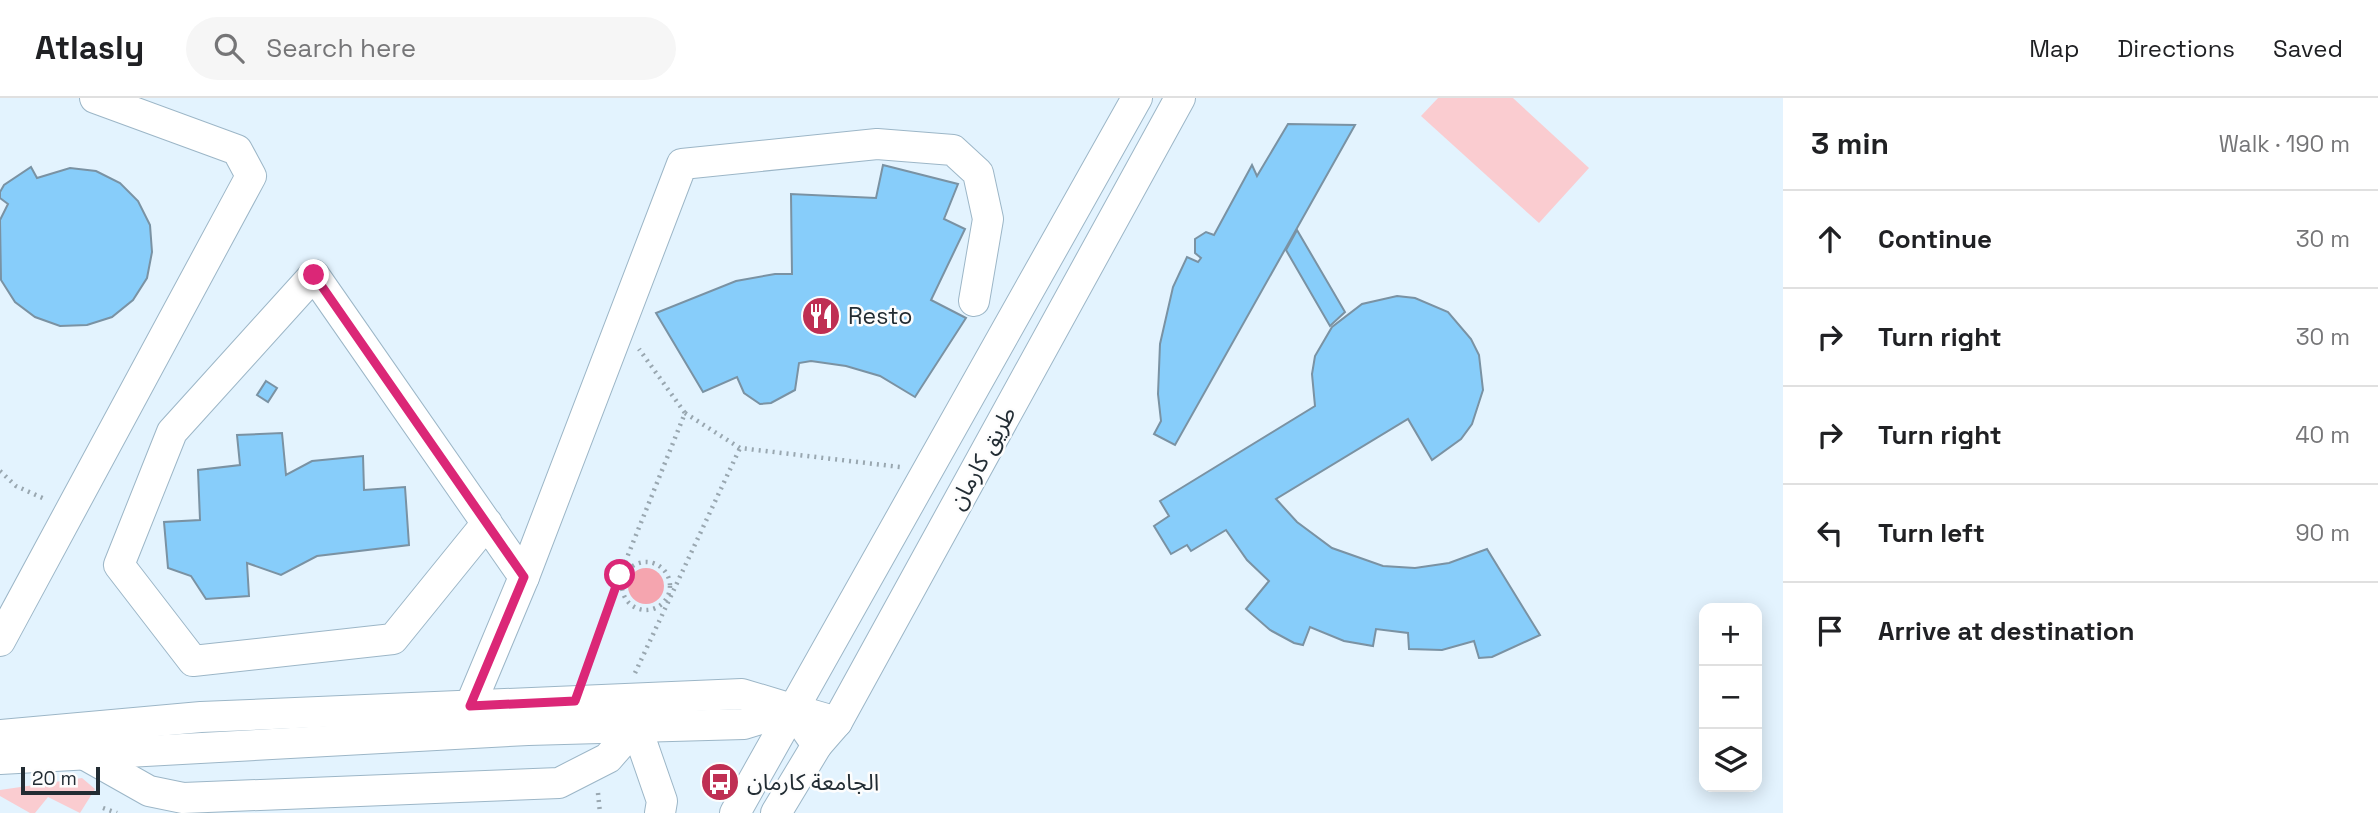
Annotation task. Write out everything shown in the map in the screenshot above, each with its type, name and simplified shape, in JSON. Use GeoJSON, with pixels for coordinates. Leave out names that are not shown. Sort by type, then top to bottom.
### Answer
{"type":"FeatureCollection","features":[{"type":"Feature","properties":{"kind":"street"},"geometry":{"type":"LineString","coordinates":[[0,641],[251,176],[237,149],[95,98]]}},
{"type":"Feature","properties":{"kind":"street","name":"طريق كارمان"},"geometry":{"type":"LineString","coordinates":[[735,813],[1137,98]]}},
{"type":"Feature","properties":{"kind":"street","name":"طريق كارمان"},"geometry":{"type":"LineString","coordinates":[[776,813],[817,746],[837,722],[1180,98]]}},
{"type":"Feature","properties":{"kind":"street"},"geometry":{"type":"LineString","coordinates":[[470,706],[524,577],[682,164],[877,144],[953,150],[978,173],[988,219],[974,301]]}},
{"type":"Feature","properties":{"kind":"street"},"geometry":{"type":"LineString","coordinates":[[487,523],[393,639],[193,661],[119,565],[172,432],[314,275],[487,523],[524,577]]}},
{"type":"Feature","properties":{"kind":"street"},"geometry":{"type":"LineString","coordinates":[[0,735],[201,718],[742,694],[837,722]]}},
{"type":"Feature","properties":{"kind":"street"},"geometry":{"type":"LineString","coordinates":[[0,760],[515,730],[744,724],[792,709]]}},
{"type":"Feature","properties":{"kind":"street"},"geometry":{"type":"LineString","coordinates":[[792,709],[817,746]]}},
{"type":"Feature","properties":{"kind":"street"},"geometry":{"type":"LineString","coordinates":[[88,756],[149,791],[183,798],[559,783],[608,758],[636,726]]}},
{"type":"Feature","properties":{"kind":"street"},"geometry":{"type":"LineString","coordinates":[[636,726],[662,800],[660,813]]}},
{"type":"Feature","properties":{"kind":"path"},"geometry":{"type":"LineString","coordinates":[[621,324],[685,412],[740,448],[926,471]]}},
{"type":"Feature","properties":{"kind":"path"},"geometry":{"type":"LineString","coordinates":[[575,701],[685,412]]}},
{"type":"Feature","properties":{"kind":"path"},"geometry":{"type":"LineString","coordinates":[[623,699],[740,448]]}},
{"type":"Feature","properties":{"kind":"path"},"geometry":{"type":"LineString","coordinates":[[0,471],[16,486],[70,510]]}},
{"type":"Feature","properties":{"kind":"path"},"geometry":{"type":"LineString","coordinates":[[634,564],[656,564],[670,580],[669,598],[657,608],[647,611],[635,609],[622,593],[622,576],[634,564]]}},
{"type":"Feature","properties":{"kind":"path"},"geometry":{"type":"LineString","coordinates":[[103,808],[117,813]]}},
{"type":"Feature","properties":{"kind":"shaded area"},"geometry":{"type":"Polygon","coordinates":[[[1438,98],[1513,98],[1589,168],[1539,223],[1421,116],[1438,98]]]}},
{"type":"Feature","properties":{"kind":"shaded area"},"geometry":{"type":"Polygon","coordinates":[[[646,568],[659,573],[664,586],[659,599],[646,604],[633,599],[628,586],[633,573],[646,568]]]}},
{"type":"Feature","properties":{"kind":"shaded area"},"geometry":{"type":"Polygon","coordinates":[[[82,778],[95,789],[80,813],[48,797],[35,813],[30,813],[0,796],[0,790],[82,778]]]}},
{"type":"Feature","properties":{"kind":"building"},"geometry":{"type":"Polygon","coordinates":[[[1288,124],[1355,125],[1175,445],[1154,434],[1161,421],[1158,394],[1160,344],[1173,287],[1187,257],[1198,262],[1201,258],[1195,253],[1195,239],[1206,232],[1214,235],[1252,165],[1257,176],[1288,124]]]}},
{"type":"Feature","properties":{"kind":"building"},"geometry":{"type":"Polygon","coordinates":[[[883,165],[958,184],[944,219],[965,229],[931,300],[966,318],[915,397],[880,376],[846,366],[811,361],[799,363],[795,390],[771,403],[760,404],[744,393],[737,377],[703,392],[656,313],[736,281],[775,274],[792,274],[791,194],[876,198],[883,165]]]}},
{"type":"Feature","properties":{"kind":"building"},"geometry":{"type":"Polygon","coordinates":[[[31,167],[37,178],[70,168],[96,171],[120,183],[138,201],[150,225],[152,252],[147,278],[133,300],[112,317],[87,325],[60,326],[35,317],[15,302],[1,280],[0,220],[8,204],[0,198],[0,192],[4,185],[31,167]]]}},
{"type":"Feature","properties":{"kind":"building"},"geometry":{"type":"Polygon","coordinates":[[[1297,230],[1345,312],[1330,326],[1286,250],[1297,230]]]}},
{"type":"Feature","properties":{"kind":"building"},"geometry":{"type":"Polygon","coordinates":[[[1397,296],[1415,298],[1448,312],[1471,339],[1479,355],[1483,390],[1472,424],[1461,439],[1432,460],[1408,419],[1276,499],[1297,522],[1332,548],[1383,566],[1415,568],[1449,563],[1487,549],[1540,635],[1492,657],[1479,658],[1474,641],[1442,650],[1409,649],[1408,633],[1376,629],[1373,646],[1344,641],[1310,627],[1303,645],[1294,643],[1270,630],[1246,609],[1269,581],[1247,560],[1226,530],[1191,551],[1187,545],[1171,554],[1154,526],[1169,516],[1160,501],[1315,406],[1312,374],[1315,356],[1332,327],[1362,304],[1397,296]]]}},
{"type":"Feature","properties":{"kind":"building"},"geometry":{"type":"Polygon","coordinates":[[[266,381],[277,388],[268,402],[257,395],[266,381]]]}},
{"type":"Feature","properties":{"kind":"building"},"geometry":{"type":"Polygon","coordinates":[[[282,433],[286,475],[312,461],[363,456],[364,490],[405,487],[409,545],[317,556],[281,575],[247,563],[249,596],[206,599],[191,576],[168,568],[164,522],[200,520],[198,470],[240,465],[237,435],[282,433]]]}},
{"type":"Feature","properties":{"kind":"place","name":"Resto"},"geometry":{"type":"Point","coordinates":[821,316]}},
{"type":"Feature","properties":{"kind":"place","name":"الجامعة كارمان"},"geometry":{"type":"Point","coordinates":[720,782]}},
{"type":"Feature","properties":{"kind":"route"},"geometry":{"type":"LineString","coordinates":[[314,275],[524,577],[470,706],[575,701],[620,575]]}}]}
